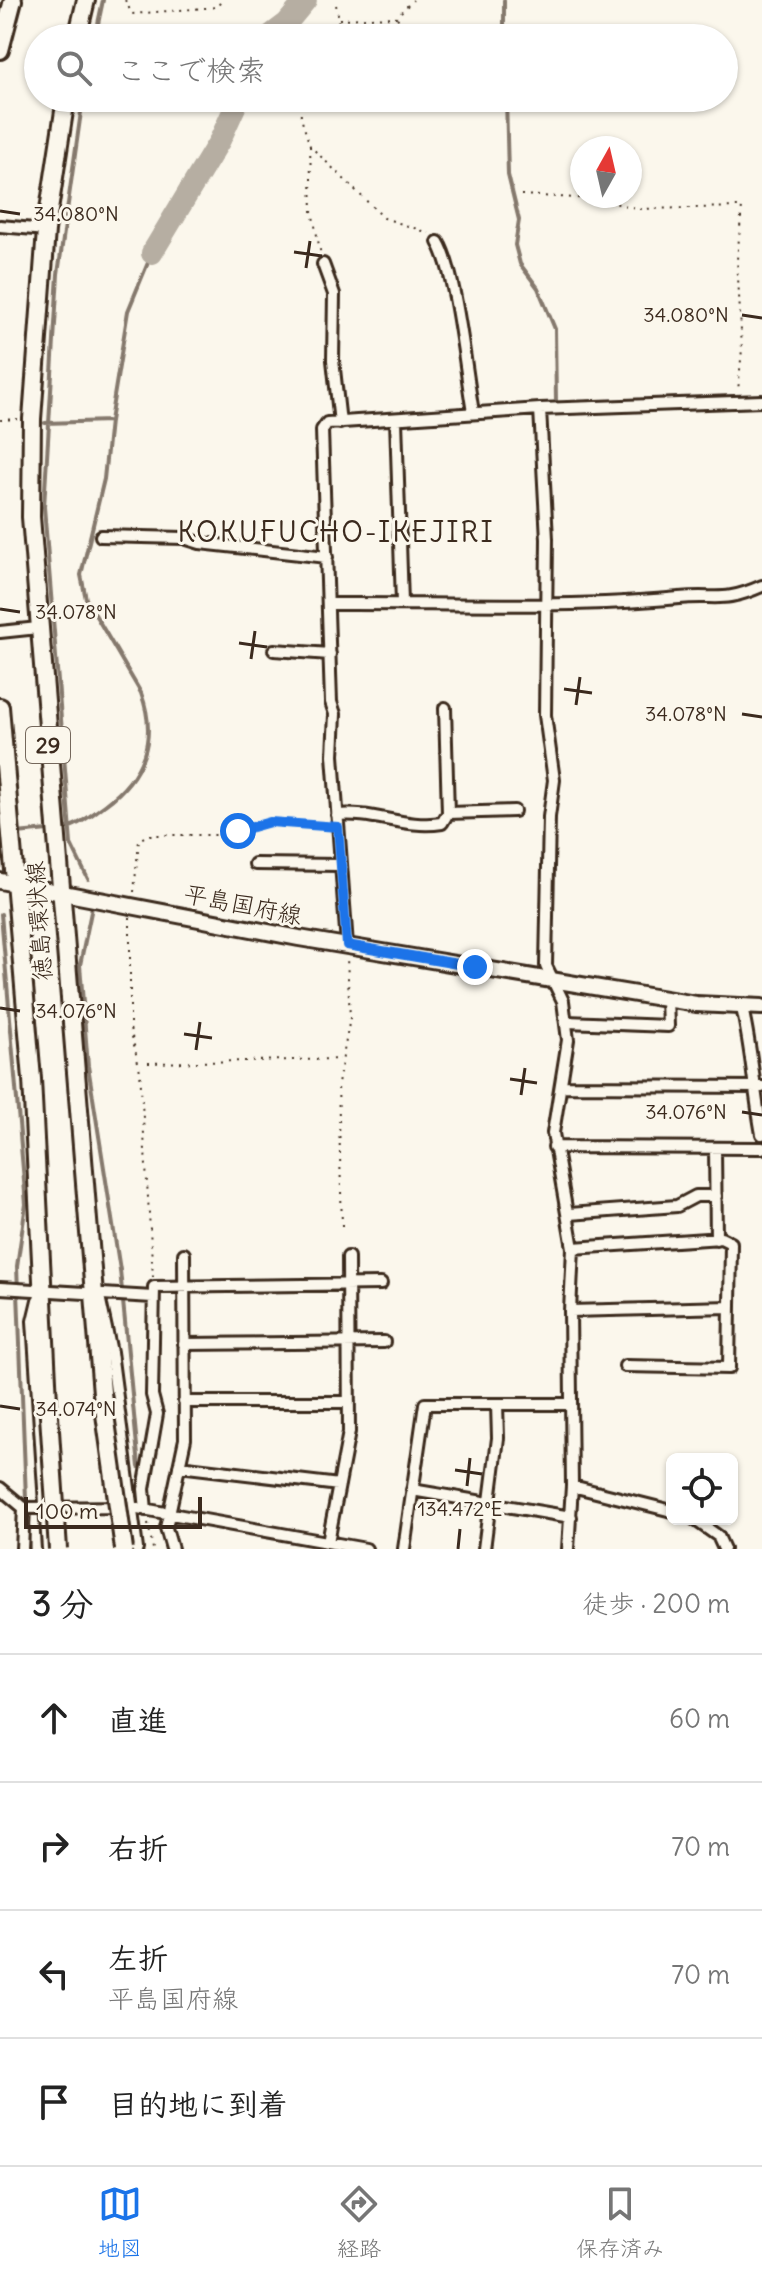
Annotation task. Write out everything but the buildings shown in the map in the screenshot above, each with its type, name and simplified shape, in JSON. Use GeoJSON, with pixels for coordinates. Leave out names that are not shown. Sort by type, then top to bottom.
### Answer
{"type":"FeatureCollection","features":[{"type":"Feature","properties":{"kind":"main road"},"geometry":{"type":"LineString","coordinates":[[0,50],[13,0]]}},
{"type":"Feature","properties":{"kind":"main road"},"geometry":{"type":"LineString","coordinates":[[80,24],[86,0]]}},
{"type":"Feature","properties":{"kind":"main road","name":"徳島環状線"},"geometry":{"type":"LineString","coordinates":[[64,112],[46,230],[32,419],[31,517],[102,1393],[124,1549]]}},
{"type":"Feature","properties":{"kind":"main road","name":"徳島環状線"},"geometry":{"type":"LineString","coordinates":[[0,707],[7,882],[32,1079],[41,1290],[58,1549]]}},
{"type":"Feature","properties":{"kind":"main road","name":"平島国府線"},"geometry":{"type":"LineString","coordinates":[[7,882],[550,980],[667,999],[742,1008],[762,1007]]}},
{"type":"Feature","properties":{"kind":"street"},"geometry":{"type":"LineString","coordinates":[[0,226],[46,230]]}},
{"type":"Feature","properties":{"kind":"street"},"geometry":{"type":"LineString","coordinates":[[438,242],[445,252],[450,276],[473,412]]}},
{"type":"Feature","properties":{"kind":"street"},"geometry":{"type":"LineString","coordinates":[[323,264],[334,294],[333,360],[340,423]]}},
{"type":"Feature","properties":{"kind":"street"},"geometry":{"type":"LineString","coordinates":[[347,945],[337,815],[328,604],[322,430],[327,423],[473,412],[762,401]]}},
{"type":"Feature","properties":{"kind":"street"},"geometry":{"type":"LineString","coordinates":[[540,409],[547,539],[545,715],[554,780],[549,817],[546,939],[550,980],[563,1001],[567,1022],[553,1133],[573,1248],[570,1311],[572,1486],[568,1549]]}},
{"type":"Feature","properties":{"kind":"street"},"geometry":{"type":"LineString","coordinates":[[396,420],[402,603]]}},
{"type":"Feature","properties":{"kind":"street"},"geometry":{"type":"LineString","coordinates":[[101,536],[184,538],[200,543],[327,557]]}},
{"type":"Feature","properties":{"kind":"street"},"geometry":{"type":"LineString","coordinates":[[328,604],[623,603],[688,597],[713,601],[737,598],[762,586]]}},
{"type":"Feature","properties":{"kind":"street"},"geometry":{"type":"LineString","coordinates":[[0,632],[38,628]]}},
{"type":"Feature","properties":{"kind":"street"},"geometry":{"type":"LineString","coordinates":[[274,650],[330,654]]}},
{"type":"Feature","properties":{"kind":"street"},"geometry":{"type":"LineString","coordinates":[[337,815],[368,815],[428,825],[442,823],[448,813],[445,708]]}},
{"type":"Feature","properties":{"kind":"street"},"geometry":{"type":"LineString","coordinates":[[448,813],[514,811]]}},
{"type":"Feature","properties":{"kind":"street"},"geometry":{"type":"LineString","coordinates":[[255,864],[272,870],[341,865]]}},
{"type":"Feature","properties":{"kind":"street"},"geometry":{"type":"LineString","coordinates":[[567,1022],[668,1026],[667,999]]}},
{"type":"Feature","properties":{"kind":"street"},"geometry":{"type":"LineString","coordinates":[[742,1008],[752,1052],[762,1134]]}},
{"type":"Feature","properties":{"kind":"street"},"geometry":{"type":"LineString","coordinates":[[561,1086],[757,1087]]}},
{"type":"Feature","properties":{"kind":"street"},"geometry":{"type":"LineString","coordinates":[[554,1147],[762,1148]]}},
{"type":"Feature","properties":{"kind":"street"},"geometry":{"type":"LineString","coordinates":[[715,1148],[716,1239]]}},
{"type":"Feature","properties":{"kind":"street"},"geometry":{"type":"LineString","coordinates":[[569,1214],[677,1206],[696,1196],[716,1196]]}},
{"type":"Feature","properties":{"kind":"street"},"geometry":{"type":"LineString","coordinates":[[573,1248],[716,1239],[731,1243],[729,1368],[625,1366]]}},
{"type":"Feature","properties":{"kind":"street"},"geometry":{"type":"LineString","coordinates":[[172,1549],[167,1538],[169,1514],[185,1439],[184,1254]]}},
{"type":"Feature","properties":{"kind":"street"},"geometry":{"type":"LineString","coordinates":[[328,1542],[349,1432],[348,1257]]}},
{"type":"Feature","properties":{"kind":"street"},"geometry":{"type":"LineString","coordinates":[[0,1288],[121,1294],[184,1286],[381,1284]]}},
{"type":"Feature","properties":{"kind":"street"},"geometry":{"type":"LineString","coordinates":[[41,1290],[33,1321],[48,1549]]}},
{"type":"Feature","properties":{"kind":"street"},"geometry":{"type":"LineString","coordinates":[[95,1292],[103,1308],[111,1352],[137,1549]]}},
{"type":"Feature","properties":{"kind":"street"},"geometry":{"type":"LineString","coordinates":[[146,1510],[144,1489],[157,1414],[152,1395],[154,1292]]}},
{"type":"Feature","properties":{"kind":"street"},"geometry":{"type":"LineString","coordinates":[[570,1311],[730,1307]]}},
{"type":"Feature","properties":{"kind":"street"},"geometry":{"type":"LineString","coordinates":[[184,1344],[384,1342]]}},
{"type":"Feature","properties":{"kind":"street"},"geometry":{"type":"LineString","coordinates":[[184,1402],[349,1402]]}},
{"type":"Feature","properties":{"kind":"street"},"geometry":{"type":"LineString","coordinates":[[404,1549],[425,1404],[570,1404]]}},
{"type":"Feature","properties":{"kind":"street"},"geometry":{"type":"LineString","coordinates":[[484,1549],[498,1438],[497,1404]]}},
{"type":"Feature","properties":{"kind":"street"},"geometry":{"type":"LineString","coordinates":[[179,1466],[339,1485]]}},
{"type":"Feature","properties":{"kind":"street"},"geometry":{"type":"LineString","coordinates":[[572,1486],[666,1510]]}},
{"type":"Feature","properties":{"kind":"street"},"geometry":{"type":"LineString","coordinates":[[0,1488],[24,1508],[46,1511],[132,1507],[366,1549]]}},
{"type":"Feature","properties":{"kind":"street"},"geometry":{"type":"LineString","coordinates":[[412,1490],[571,1517]]}},
{"type":"Feature","properties":{"kind":"street"},"geometry":{"type":"LineString","coordinates":[[22,1549],[24,1508]]}},
{"type":"Feature","properties":{"kind":"street"},"geometry":{"type":"LineString","coordinates":[[702,1525],[718,1536],[724,1549]]}},
{"type":"Feature","properties":{"kind":"path"},"geometry":{"type":"LineString","coordinates":[[125,0],[132,14],[217,7],[222,0]]}},
{"type":"Feature","properties":{"kind":"path"},"geometry":{"type":"LineString","coordinates":[[335,0],[338,24]]}},
{"type":"Feature","properties":{"kind":"path"},"geometry":{"type":"LineString","coordinates":[[396,17],[413,0]]}},
{"type":"Feature","properties":{"kind":"path"},"geometry":{"type":"LineString","coordinates":[[339,19],[396,17],[403,24]]}},
{"type":"Feature","properties":{"kind":"path"},"geometry":{"type":"LineString","coordinates":[[301,112],[310,146],[312,211],[323,264]]}},
{"type":"Feature","properties":{"kind":"path"},"geometry":{"type":"LineString","coordinates":[[310,146],[384,218],[429,233],[438,242]]}},
{"type":"Feature","properties":{"kind":"path"},"geometry":{"type":"LineString","coordinates":[[521,195],[595,199],[641,209],[742,207],[737,259],[742,349],[737,402]]}},
{"type":"Feature","properties":{"kind":"path"},"geometry":{"type":"LineString","coordinates":[[0,420],[32,419]]}},
{"type":"Feature","properties":{"kind":"path"},"geometry":{"type":"LineString","coordinates":[[154,1292],[140,1071],[130,1028],[128,978],[139,840],[148,835],[220,835],[270,822],[338,827]]}},
{"type":"Feature","properties":{"kind":"path"},"geometry":{"type":"LineString","coordinates":[[342,1226],[338,1084],[350,1018],[347,945]]}},
{"type":"Feature","properties":{"kind":"path"},"geometry":{"type":"LineString","coordinates":[[148,1063],[341,1059]]}},
{"type":"Feature","properties":{"kind":"path"},"geometry":{"type":"LineString","coordinates":[[146,1510],[153,1549]]}},
{"type":"Feature","properties":{"kind":"waterway"},"geometry":{"type":"LineString","coordinates":[[98,24],[103,0]]}},
{"type":"Feature","properties":{"kind":"waterway"},"geometry":{"type":"LineString","coordinates":[[286,24],[306,0]]}},
{"type":"Feature","properties":{"kind":"waterway"},"geometry":{"type":"LineString","coordinates":[[504,0],[504,24]]}},
{"type":"Feature","properties":{"kind":"waterway"},"geometry":{"type":"LineString","coordinates":[[81,112],[58,274],[44,507],[71,844],[88,879]]}},
{"type":"Feature","properties":{"kind":"waterway"},"geometry":{"type":"LineString","coordinates":[[152,253],[220,140],[233,112]]}},
{"type":"Feature","properties":{"kind":"waterway"},"geometry":{"type":"LineString","coordinates":[[506,112],[508,175],[519,220],[515,245],[520,264],[538,288],[555,329],[556,403]]}},
{"type":"Feature","properties":{"kind":"waterway"},"geometry":{"type":"LineString","coordinates":[[45,423],[110,421],[128,311],[152,253]]}},
{"type":"Feature","properties":{"kind":"waterway"},"geometry":{"type":"LineString","coordinates":[[67,828],[87,818],[118,794],[138,769],[147,741],[148,726],[141,693],[86,599],[81,575],[104,479],[110,421]]}},
{"type":"Feature","properties":{"kind":"waterway"},"geometry":{"type":"LineString","coordinates":[[17,833],[48,830]]}},
{"type":"Feature","properties":{"kind":"waterway"},"geometry":{"type":"LineString","coordinates":[[92,907],[80,965],[88,1066],[120,1270],[139,1467]]}},
{"type":"Feature","properties":{"kind":"waterway"},"geometry":{"type":"LineString","coordinates":[[1,914],[26,1204],[17,1266],[26,1499]]}},
{"type":"Feature","properties":{"kind":"waterway"},"geometry":{"type":"LineString","coordinates":[[28,1531],[29,1549]]}},
{"type":"Feature","properties":{"kind":"district","name":"KOKUFUCHO-IKEJIRI"},"geometry":{"type":"Point","coordinates":[336,532]}},
{"type":"Feature","properties":{"kind":"route"},"geometry":{"type":"LineString","coordinates":[[238,831],[257,823],[270,822],[338,827],[347,945],[475,967]]}}]}
